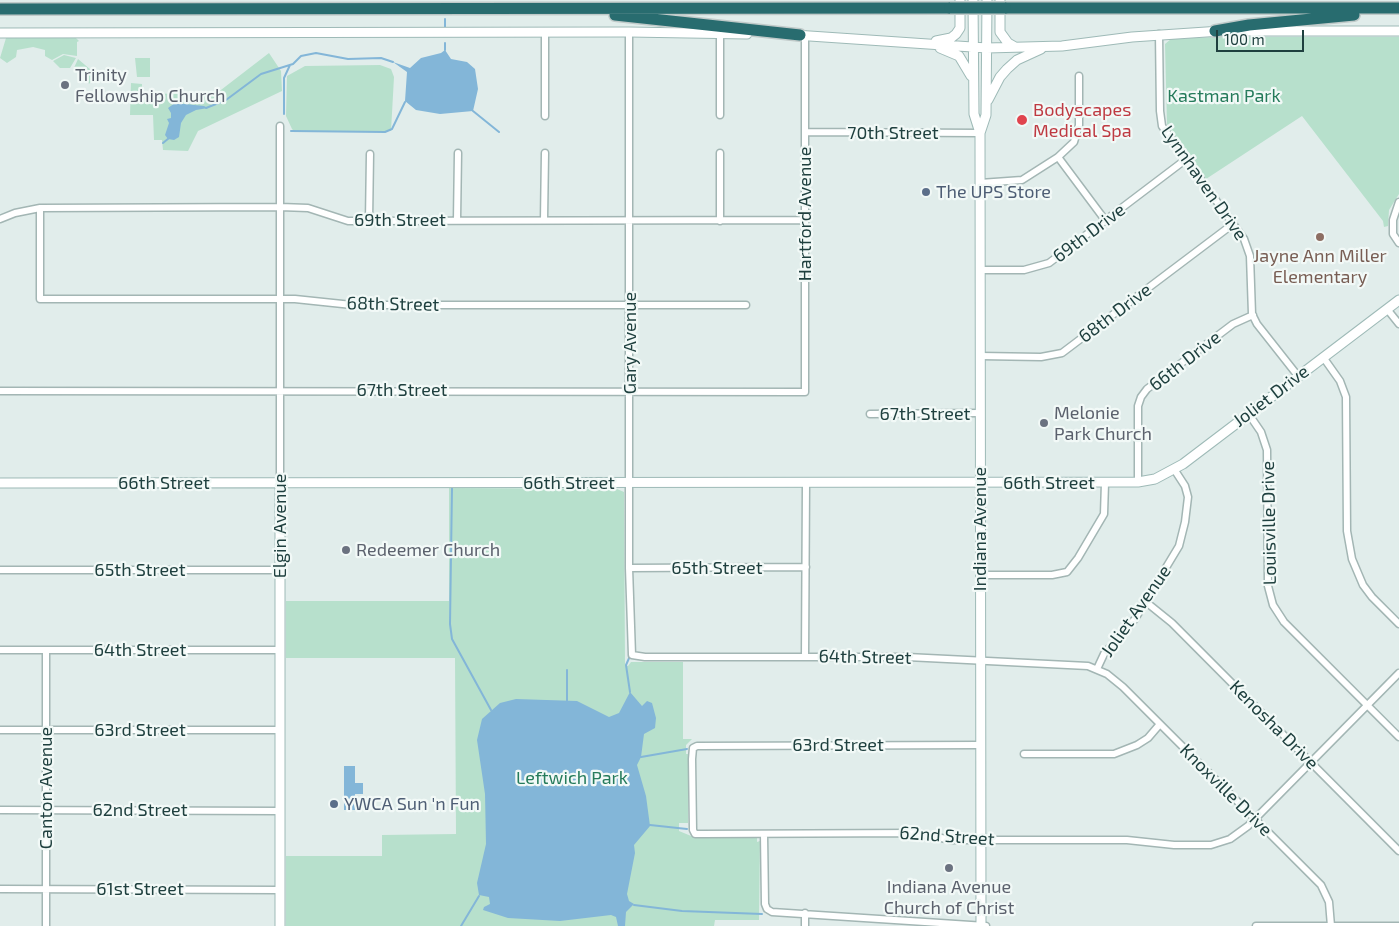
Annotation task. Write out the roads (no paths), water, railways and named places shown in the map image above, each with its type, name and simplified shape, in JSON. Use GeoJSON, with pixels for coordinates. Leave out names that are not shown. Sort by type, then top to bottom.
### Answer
{"type":"FeatureCollection","features":[{"type":"Feature","properties":{"kind":"highway"},"geometry":{"type":"LineString","coordinates":[[0,9],[950,8],[1003,4],[1399,8]]}},
{"type":"Feature","properties":{"kind":"highway"},"geometry":{"type":"LineString","coordinates":[[0,16],[56,9]]}},
{"type":"Feature","properties":{"kind":"highway"},"geometry":{"type":"LineString","coordinates":[[568,9],[802,35]]}},
{"type":"Feature","properties":{"kind":"highway"},"geometry":{"type":"LineString","coordinates":[[1215,32],[1248,25],[1314,18],[1399,13]]}},
{"type":"Feature","properties":{"kind":"main road"},"geometry":{"type":"LineString","coordinates":[[923,44],[951,38],[956,34],[960,28],[960,0]]}},
{"type":"Feature","properties":{"kind":"main road","name":"Indiana Avenue"},"geometry":{"type":"LineString","coordinates":[[973,0],[974,114],[980,133],[981,926]]}},
{"type":"Feature","properties":{"kind":"main road","name":"Indiana Avenue"},"geometry":{"type":"LineString","coordinates":[[980,133],[986,115],[987,0]]}},
{"type":"Feature","properties":{"kind":"main road"},"geometry":{"type":"LineString","coordinates":[[1003,4],[1000,32],[1008,44],[1015,47]]}},
{"type":"Feature","properties":{"kind":"main road"},"geometry":{"type":"LineString","coordinates":[[0,32],[720,33],[802,35],[973,48],[1062,46]]}},
{"type":"Feature","properties":{"kind":"main road"},"geometry":{"type":"LineString","coordinates":[[986,103],[1000,77],[1017,60],[1030,52],[1062,46],[1159,34],[1215,32],[1399,32]]}},
{"type":"Feature","properties":{"kind":"main road"},"geometry":{"type":"LineString","coordinates":[[923,44],[959,56],[969,69],[973,80]]}},
{"type":"Feature","properties":{"kind":"main road","name":"Joliet Drive"},"geometry":{"type":"LineString","coordinates":[[1138,482],[1155,479],[1174,469],[1399,300]]}},
{"type":"Feature","properties":{"kind":"main road","name":"66th Street"},"geometry":{"type":"LineString","coordinates":[[0,483],[1138,482]]}},
{"type":"Feature","properties":{"kind":"main road","name":"Elgin Avenue"},"geometry":{"type":"LineString","coordinates":[[280,483],[280,926]]}},
{"type":"Feature","properties":{"kind":"street"},"geometry":{"type":"LineString","coordinates":[[544,116],[545,32]]}},
{"type":"Feature","properties":{"kind":"street","name":"Gary Avenue"},"geometry":{"type":"LineString","coordinates":[[629,32],[629,568],[632,655]]}},
{"type":"Feature","properties":{"kind":"street"},"geometry":{"type":"LineString","coordinates":[[720,33],[720,115]]}},
{"type":"Feature","properties":{"kind":"street","name":"Lynnhaven Drive"},"geometry":{"type":"LineString","coordinates":[[1159,34],[1161,121],[1168,137],[1248,247],[1253,315]]}},
{"type":"Feature","properties":{"kind":"street","name":"Hartford Avenue"},"geometry":{"type":"LineString","coordinates":[[802,35],[805,132],[805,392]]}},
{"type":"Feature","properties":{"kind":"street"},"geometry":{"type":"LineString","coordinates":[[980,183],[1022,180],[1058,157],[1074,142],[1078,133],[1079,76]]}},
{"type":"Feature","properties":{"kind":"street","name":"Elgin Avenue"},"geometry":{"type":"LineString","coordinates":[[280,126],[280,483]]}},
{"type":"Feature","properties":{"kind":"street","name":"70th Street"},"geometry":{"type":"LineString","coordinates":[[805,132],[980,133]]}},
{"type":"Feature","properties":{"kind":"street"},"geometry":{"type":"LineString","coordinates":[[457,220],[458,153]]}},
{"type":"Feature","properties":{"kind":"street"},"geometry":{"type":"LineString","coordinates":[[544,220],[545,153]]}},
{"type":"Feature","properties":{"kind":"street"},"geometry":{"type":"LineString","coordinates":[[369,221],[370,154]]}},
{"type":"Feature","properties":{"kind":"street"},"geometry":{"type":"LineString","coordinates":[[720,154],[720,221]]}},
{"type":"Feature","properties":{"kind":"street"},"geometry":{"type":"LineString","coordinates":[[1058,157],[1105,220]]}},
{"type":"Feature","properties":{"kind":"street","name":"69th Drive"},"geometry":{"type":"LineString","coordinates":[[980,270],[1024,270],[1041,267],[1185,160]]}},
{"type":"Feature","properties":{"kind":"street"},"geometry":{"type":"LineString","coordinates":[[1399,202],[1392,220],[1393,234],[1399,243]]}},
{"type":"Feature","properties":{"kind":"street","name":"69th Street"},"geometry":{"type":"LineString","coordinates":[[0,219],[15,212],[40,208],[280,206],[308,208],[344,220],[369,221],[805,220]]}},
{"type":"Feature","properties":{"kind":"street","name":"68th Street"},"geometry":{"type":"LineString","coordinates":[[40,208],[40,299],[280,299],[359,305],[746,305]]}},
{"type":"Feature","properties":{"kind":"street","name":"68th Drive"},"geometry":{"type":"LineString","coordinates":[[980,356],[1041,356],[1062,353],[1233,224]]}},
{"type":"Feature","properties":{"kind":"street"},"geometry":{"type":"LineString","coordinates":[[1387,309],[1399,324]]}},
{"type":"Feature","properties":{"kind":"street"},"geometry":{"type":"LineString","coordinates":[[1253,315],[1298,376]]}},
{"type":"Feature","properties":{"kind":"street","name":"66th Drive"},"geometry":{"type":"LineString","coordinates":[[1138,482],[1138,406],[1141,397],[1147,389],[1233,324],[1253,315]]}},
{"type":"Feature","properties":{"kind":"street"},"geometry":{"type":"LineString","coordinates":[[1323,357],[1340,381],[1346,397],[1347,531],[1352,559],[1368,591],[1399,624]]}},
{"type":"Feature","properties":{"kind":"street","name":"67th Street"},"geometry":{"type":"LineString","coordinates":[[0,391],[805,392]]}},
{"type":"Feature","properties":{"kind":"street","name":"67th Street"},"geometry":{"type":"LineString","coordinates":[[870,414],[980,413]]}},
{"type":"Feature","properties":{"kind":"street","name":"Louisville Drive"},"geometry":{"type":"LineString","coordinates":[[1248,414],[1261,432],[1268,452],[1268,586],[1273,605],[1284,622],[1399,736]]}},
{"type":"Feature","properties":{"kind":"street","name":"Joliet Avenue"},"geometry":{"type":"LineString","coordinates":[[1097,669],[1104,654],[1128,628],[1146,602],[1176,552],[1185,522],[1187,491],[1174,469]]}},
{"type":"Feature","properties":{"kind":"street"},"geometry":{"type":"LineString","coordinates":[[805,657],[806,483]]}},
{"type":"Feature","properties":{"kind":"street"},"geometry":{"type":"LineString","coordinates":[[980,575],[1068,575],[1104,514],[1105,483]]}},
{"type":"Feature","properties":{"kind":"street","name":"65th Street"},"geometry":{"type":"LineString","coordinates":[[629,568],[806,567]]}},
{"type":"Feature","properties":{"kind":"street","name":"65th Street"},"geometry":{"type":"LineString","coordinates":[[0,570],[280,570]]}},
{"type":"Feature","properties":{"kind":"street","name":"Kenosha Drive"},"geometry":{"type":"LineString","coordinates":[[1146,602],[1172,623],[1399,851]]}},
{"type":"Feature","properties":{"kind":"street","name":"64th Street"},"geometry":{"type":"LineString","coordinates":[[0,650],[280,650]]}},
{"type":"Feature","properties":{"kind":"street","name":"Canton Avenue"},"geometry":{"type":"LineString","coordinates":[[46,650],[46,926]]}},
{"type":"Feature","properties":{"kind":"street","name":"64th Street"},"geometry":{"type":"LineString","coordinates":[[632,655],[644,657],[907,657],[980,662],[1078,664],[1097,669]]}},
{"type":"Feature","properties":{"kind":"street","name":"Knoxville Drive"},"geometry":{"type":"LineString","coordinates":[[1097,669],[1115,679],[1321,885],[1329,902],[1331,926]]}},
{"type":"Feature","properties":{"kind":"street"},"geometry":{"type":"LineString","coordinates":[[1255,819],[1399,673]]}},
{"type":"Feature","properties":{"kind":"street"},"geometry":{"type":"LineString","coordinates":[[1024,754],[1114,754],[1137,745],[1148,738],[1160,724]]}},
{"type":"Feature","properties":{"kind":"street","name":"63rd Street"},"geometry":{"type":"LineString","coordinates":[[0,730],[280,730]]}},
{"type":"Feature","properties":{"kind":"street","name":"63rd Street"},"geometry":{"type":"LineString","coordinates":[[694,832],[692,824],[692,759],[695,747],[709,745],[981,745]]}},
{"type":"Feature","properties":{"kind":"street","name":"62nd Street"},"geometry":{"type":"LineString","coordinates":[[0,810],[280,811]]}},
{"type":"Feature","properties":{"kind":"street","name":"62nd Street"},"geometry":{"type":"LineString","coordinates":[[694,832],[702,834],[764,834],[917,832],[951,840],[1127,840],[1200,846],[1212,845],[1230,839],[1255,819]]}},
{"type":"Feature","properties":{"kind":"street"},"geometry":{"type":"LineString","coordinates":[[764,834],[765,904],[770,911],[986,926]]}},
{"type":"Feature","properties":{"kind":"street","name":"61st Street"},"geometry":{"type":"LineString","coordinates":[[0,889],[280,890]]}},
{"type":"Feature","properties":{"kind":"street"},"geometry":{"type":"LineString","coordinates":[[805,913],[805,926]]}},
{"type":"Feature","properties":{"kind":"street"},"geometry":{"type":"LineString","coordinates":[[1256,926],[1399,926]]}},
{"type":"Feature","properties":{"kind":"water"},"geometry":{"type":"Polygon","coordinates":[[[445,50],[451,59],[467,62],[475,69],[478,89],[473,111],[440,114],[416,110],[405,101],[407,72],[393,62],[410,68],[421,58],[441,53],[445,50]]]}},
{"type":"Feature","properties":{"kind":"water"},"geometry":{"type":"Polygon","coordinates":[[[175,103],[208,108],[196,110],[186,115],[181,123],[179,137],[174,140],[168,139],[165,135],[169,123],[167,119],[171,118],[168,108],[175,103]]]}},
{"type":"Feature","properties":{"kind":"water"},"geometry":{"type":"Polygon","coordinates":[[[630,692],[642,706],[647,701],[652,703],[656,718],[655,728],[644,734],[641,757],[637,765],[646,796],[650,826],[634,845],[635,853],[627,894],[629,901],[634,904],[626,912],[625,926],[618,926],[616,917],[611,915],[560,921],[508,918],[483,910],[484,907],[490,904],[489,897],[479,895],[477,883],[486,844],[485,794],[477,740],[482,719],[500,703],[516,699],[577,701],[609,717],[619,713],[630,692]]]}},
{"type":"Feature","properties":{"kind":"water"},"geometry":{"type":"Polygon","coordinates":[[[344,766],[355,766],[355,783],[363,783],[363,794],[355,794],[355,810],[344,810],[344,766]]]}},
{"type":"Feature","properties":{"kind":"waterway"},"geometry":{"type":"LineString","coordinates":[[445,19],[445,27]]}},
{"type":"Feature","properties":{"kind":"waterway"},"geometry":{"type":"LineString","coordinates":[[445,43],[445,50]]}},
{"type":"Feature","properties":{"kind":"waterway"},"geometry":{"type":"LineString","coordinates":[[206,108],[226,100],[261,74],[293,64],[301,56],[316,53],[348,59],[381,58],[393,62]]}},
{"type":"Feature","properties":{"kind":"waterway"},"geometry":{"type":"LineString","coordinates":[[284,114],[284,78],[290,65]]}},
{"type":"Feature","properties":{"kind":"waterway"},"geometry":{"type":"LineString","coordinates":[[291,131],[385,132],[392,129],[405,102]]}},
{"type":"Feature","properties":{"kind":"waterway"},"geometry":{"type":"LineString","coordinates":[[473,111],[499,132]]}},
{"type":"Feature","properties":{"kind":"waterway"},"geometry":{"type":"LineString","coordinates":[[163,143],[169,138]]}},
{"type":"Feature","properties":{"kind":"waterway"},"geometry":{"type":"LineString","coordinates":[[452,488],[450,624],[452,639],[491,710]]}},
{"type":"Feature","properties":{"kind":"waterway"},"geometry":{"type":"LineString","coordinates":[[630,656],[626,665],[630,692]]}},
{"type":"Feature","properties":{"kind":"waterway"},"geometry":{"type":"LineString","coordinates":[[567,670],[567,701]]}},
{"type":"Feature","properties":{"kind":"waterway"},"geometry":{"type":"LineString","coordinates":[[641,757],[687,749]]}},
{"type":"Feature","properties":{"kind":"waterway"},"geometry":{"type":"LineString","coordinates":[[650,825],[687,829]]}},
{"type":"Feature","properties":{"kind":"waterway"},"geometry":{"type":"LineString","coordinates":[[461,926],[479,896]]}},
{"type":"Feature","properties":{"kind":"waterway"},"geometry":{"type":"LineString","coordinates":[[634,905],[682,911],[762,914]]}},
{"type":"Feature","properties":{"kind":"place","name":"Trinity Fellowship Church"},"geometry":{"type":"Point","coordinates":[65,85]}},
{"type":"Feature","properties":{"kind":"place","name":"Bodyscapes Medical Spa"},"geometry":{"type":"Point","coordinates":[1022,120]}},
{"type":"Feature","properties":{"kind":"place","name":"The UPS Store"},"geometry":{"type":"Point","coordinates":[926,192]}},
{"type":"Feature","properties":{"kind":"place","name":"Jayne Ann Miller Elementary"},"geometry":{"type":"Point","coordinates":[1320,237]}},
{"type":"Feature","properties":{"kind":"place","name":"Melonie Park Church"},"geometry":{"type":"Point","coordinates":[1044,423]}},
{"type":"Feature","properties":{"kind":"place","name":"Redeemer Church"},"geometry":{"type":"Point","coordinates":[346,550]}},
{"type":"Feature","properties":{"kind":"place","name":"YWCA Sun 'n Fun"},"geometry":{"type":"Point","coordinates":[334,804]}},
{"type":"Feature","properties":{"kind":"place","name":"Indiana Avenue Church of Christ"},"geometry":{"type":"Point","coordinates":[949,868]}},
{"type":"Feature","properties":{"kind":"park label","name":"Kastman Park"},"geometry":{"type":"Point","coordinates":[1224,96]}},
{"type":"Feature","properties":{"kind":"park label","name":"Leftwich Park"},"geometry":{"type":"Point","coordinates":[572,778]}}]}
